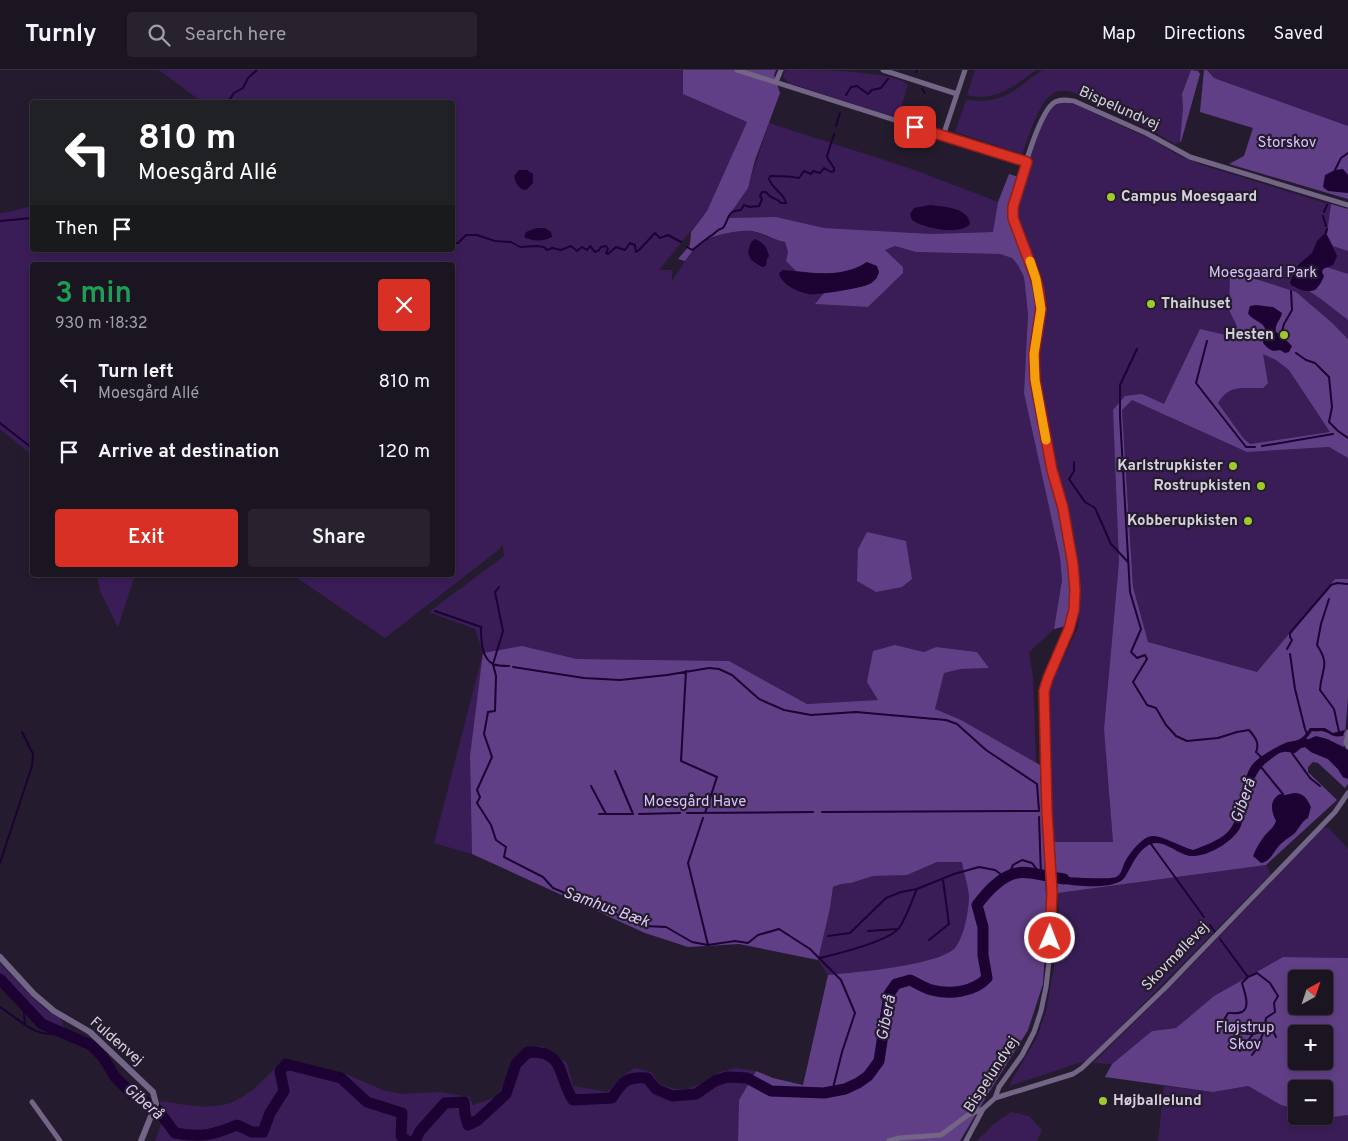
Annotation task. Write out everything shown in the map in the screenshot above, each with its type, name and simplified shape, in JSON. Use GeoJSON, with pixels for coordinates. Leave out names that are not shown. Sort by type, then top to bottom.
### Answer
{"type":"FeatureCollection","features":[{"type":"Feature","properties":{"kind":"street"},"geometry":{"type":"LineString","coordinates":[[737,70],[1027,162]]}},
{"type":"Feature","properties":{"kind":"street"},"geometry":{"type":"LineString","coordinates":[[776,82],[781,70]]}},
{"type":"Feature","properties":{"kind":"street"},"geometry":{"type":"LineString","coordinates":[[883,70],[957,94]]}},
{"type":"Feature","properties":{"kind":"street"},"geometry":{"type":"LineString","coordinates":[[943,136],[965,70]]}},
{"type":"Feature","properties":{"kind":"street","name":"Bispelundvej"},"geometry":{"type":"LineString","coordinates":[[966,1141],[983,1108],[994,1098],[999,1087],[1022,1055],[1034,1032],[1046,987],[1050,953],[1052,892],[1050,883],[1044,691],[1069,629],[1074,610],[1075,590],[1073,565],[1063,508],[1052,470],[1035,380],[1034,354],[1041,309],[1039,292],[1013,218],[1013,207],[1043,116],[1055,102],[1064,99],[1074,101],[1148,134],[1190,157],[1348,205]]}},
{"type":"Feature","properties":{"kind":"street"},"geometry":{"type":"LineString","coordinates":[[1348,732],[1346,743],[1348,747]]}},
{"type":"Feature","properties":{"kind":"street","name":"Skovmøllevej"},"geometry":{"type":"LineString","coordinates":[[994,1098],[1073,1074],[1082,1068],[1166,987],[1335,812],[1348,793]]}},
{"type":"Feature","properties":{"kind":"street","name":"Fuldenvej"},"geometry":{"type":"LineString","coordinates":[[0,957],[34,994],[54,1010],[90,1032],[153,1092],[156,1104],[141,1141]]}},
{"type":"Feature","properties":{"kind":"street"},"geometry":{"type":"LineString","coordinates":[[32,1102],[60,1141]]}},
{"type":"Feature","properties":{"kind":"street"},"geometry":{"type":"LineString","coordinates":[[888,1141],[899,1138],[941,1135],[968,1115],[983,1108]]}},
{"type":"Feature","properties":{"kind":"green space"},"geometry":{"type":"Polygon","coordinates":[[[159,70],[683,70],[683,94],[747,122],[707,211],[659,270],[672,270],[672,281],[700,243],[735,231],[751,231],[785,242],[788,252],[786,261],[796,271],[783,270],[785,284],[811,295],[824,293],[816,304],[869,307],[903,267],[885,250],[895,246],[916,252],[1000,254],[1012,258],[1024,277],[1028,314],[1024,393],[1060,557],[1062,580],[1054,629],[1029,652],[1033,678],[1036,763],[961,720],[935,709],[944,673],[961,669],[989,668],[977,652],[936,647],[924,652],[895,645],[878,700],[807,704],[729,661],[577,659],[522,646],[470,756],[472,854],[434,843],[483,653],[475,629],[429,612],[504,556],[503,545],[385,638],[296,577],[455,577],[455,262],[30,262],[30,453],[0,429],[0,213],[30,207],[30,252],[455,252],[455,100],[199,100],[159,70]]]}},
{"type":"Feature","properties":{"kind":"green space"},"geometry":{"type":"Polygon","coordinates":[[[683,70],[776,70],[774,75],[780,93],[755,160],[748,188],[727,218],[776,217],[824,228],[932,234],[993,232],[998,202],[1009,174],[1019,177],[1012,195],[1011,217],[1035,293],[1036,316],[1030,373],[1031,384],[1040,435],[1060,512],[1070,563],[1072,594],[1066,626],[1054,629],[1062,580],[1060,557],[1024,393],[1028,314],[1024,277],[1018,265],[1012,258],[1000,254],[916,252],[895,246],[885,250],[903,267],[903,273],[868,307],[815,304],[824,293],[867,285],[877,278],[867,262],[859,267],[842,272],[814,273],[796,271],[786,261],[788,252],[785,242],[756,232],[740,231],[704,240],[685,261],[678,259],[690,245],[691,232],[707,211],[747,122],[683,94],[683,70]]]}},
{"type":"Feature","properties":{"kind":"green space"},"geometry":{"type":"Polygon","coordinates":[[[785,70],[832,71],[887,76],[908,85],[899,114],[894,117],[789,83],[783,77],[785,70]]]}},
{"type":"Feature","properties":{"kind":"green space"},"geometry":{"type":"Polygon","coordinates":[[[975,70],[1036,70],[1004,91],[977,97],[967,95],[975,70]]]}},
{"type":"Feature","properties":{"kind":"green space"},"geometry":{"type":"Polygon","coordinates":[[[1042,70],[1191,70],[1182,94],[1183,107],[1180,142],[1175,144],[1153,131],[1072,92],[1064,91],[1056,92],[1044,102],[1035,119],[1022,154],[955,132],[966,100],[987,101],[1005,96],[1042,70]]]}},
{"type":"Feature","properties":{"kind":"green space"},"geometry":{"type":"Polygon","coordinates":[[[1191,70],[1198,71],[1200,74],[1180,142],[1183,107],[1182,94],[1191,70]]]}},
{"type":"Feature","properties":{"kind":"green space","name":"Storskov"},"geometry":{"type":"Polygon","coordinates":[[[1204,70],[1207,70],[1214,78],[1348,126],[1348,199],[1229,164],[1244,156],[1253,128],[1200,112],[1204,70]]]}},
{"type":"Feature","properties":{"kind":"green space"},"geometry":{"type":"Polygon","coordinates":[[[1207,70],[1348,70],[1348,126],[1214,78],[1207,70]]]}},
{"type":"Feature","properties":{"kind":"green space","name":"Moesgaard Park"},"geometry":{"type":"Polygon","coordinates":[[[1062,102],[1075,104],[1146,136],[1176,154],[1202,165],[1348,210],[1348,456],[1330,432],[1250,444],[1142,394],[1113,410],[1119,562],[1104,729],[1113,843],[1053,842],[1050,693],[1051,684],[1078,627],[1080,592],[1076,559],[1040,380],[1039,354],[1046,307],[1042,278],[1016,218],[1016,213],[1030,158],[1043,122],[1053,106],[1062,102]]]}},
{"type":"Feature","properties":{"kind":"green space"},"geometry":{"type":"Polygon","coordinates":[[[769,123],[912,169],[998,202],[994,232],[932,234],[823,228],[776,217],[726,218],[748,187],[769,123]]]}},
{"type":"Feature","properties":{"kind":"green space"},"geometry":{"type":"Polygon","coordinates":[[[1331,204],[1348,209],[1348,251],[1333,246],[1327,235],[1331,204]]]}},
{"type":"Feature","properties":{"kind":"green space"},"geometry":{"type":"Polygon","coordinates":[[[1326,267],[1348,274],[1348,320],[1309,291],[1316,290],[1323,269],[1326,267]]]}},
{"type":"Feature","properties":{"kind":"green space"},"geometry":{"type":"Polygon","coordinates":[[[1234,272],[1296,292],[1348,339],[1348,458],[1329,447],[1247,452],[1132,400],[1122,410],[1133,587],[1148,642],[1257,672],[1335,579],[1348,579],[1348,697],[1344,747],[1327,739],[1313,737],[1295,753],[1305,747],[1311,752],[1328,759],[1343,777],[1348,779],[1348,784],[1345,788],[1318,763],[1313,762],[1308,767],[1308,772],[1337,800],[1266,865],[1058,893],[1053,842],[1113,842],[1104,729],[1119,562],[1113,410],[1125,396],[1142,394],[1164,404],[1200,329],[1234,337],[1237,326],[1229,310],[1230,274],[1234,272]],[[1263,354],[1268,383],[1263,388],[1238,388],[1232,390],[1227,392],[1218,403],[1243,438],[1250,444],[1330,432],[1289,370],[1276,360],[1263,354]]]}},
{"type":"Feature","properties":{"kind":"green space"},"geometry":{"type":"Polygon","coordinates":[[[1132,400],[1247,452],[1329,447],[1348,458],[1348,579],[1335,579],[1257,672],[1148,642],[1133,587],[1122,409],[1132,400]]]}},
{"type":"Feature","properties":{"kind":"green space"},"geometry":{"type":"Polygon","coordinates":[[[867,532],[906,541],[912,579],[902,587],[876,592],[857,581],[858,549],[867,532]]]}},
{"type":"Feature","properties":{"kind":"green space"},"geometry":{"type":"Polygon","coordinates":[[[97,577],[134,577],[118,627],[100,591],[97,577]]]}},
{"type":"Feature","properties":{"kind":"green space","name":"Moesgård Have"},"geometry":{"type":"Polygon","coordinates":[[[895,645],[924,652],[936,647],[977,652],[989,668],[961,669],[944,673],[935,709],[961,720],[1040,765],[1047,918],[1043,984],[1028,1030],[960,1141],[738,1141],[739,1100],[756,1071],[773,1078],[803,1085],[828,975],[915,963],[946,954],[955,948],[963,931],[969,902],[962,862],[937,862],[907,875],[873,876],[833,887],[818,960],[739,944],[688,947],[645,933],[472,854],[470,756],[483,653],[522,646],[577,659],[729,661],[807,704],[878,700],[867,682],[873,651],[895,645]]]}},
{"type":"Feature","properties":{"kind":"green space"},"geometry":{"type":"Polygon","coordinates":[[[1323,828],[1329,828],[1348,849],[1348,958],[1283,957],[1214,996],[1176,1028],[1152,1031],[1112,1064],[1093,1063],[1188,969],[1323,828]]]}},
{"type":"Feature","properties":{"kind":"green space"},"geometry":{"type":"Polygon","coordinates":[[[967,851],[983,955],[841,980],[828,975],[818,960],[833,888],[841,884],[873,876],[907,875],[937,862],[962,862],[967,851]]]}},
{"type":"Feature","properties":{"kind":"green space"},"geometry":{"type":"Polygon","coordinates":[[[1266,865],[1271,874],[1088,1060],[1009,1086],[1038,1035],[1046,1011],[1059,940],[1058,893],[1266,865]]]}},
{"type":"Feature","properties":{"kind":"green space","name":"Fløjstrup Skov"},"geometry":{"type":"Polygon","coordinates":[[[1283,957],[1348,958],[1348,1115],[1333,1117],[1333,1080],[1288,1080],[1288,1107],[1281,1105],[1248,1086],[1213,1092],[1105,1077],[1112,1064],[1152,1031],[1176,1028],[1214,996],[1283,957]]]}},
{"type":"Feature","properties":{"kind":"green space"},"geometry":{"type":"Polygon","coordinates":[[[0,963],[45,1009],[61,1019],[68,1039],[40,1027],[0,983],[0,963]]]}},
{"type":"Feature","properties":{"kind":"green space"},"geometry":{"type":"Polygon","coordinates":[[[541,1046],[567,1063],[573,1086],[607,1092],[634,1068],[651,1072],[660,1084],[674,1089],[687,1089],[706,1082],[720,1072],[736,1068],[756,1071],[739,1100],[738,1141],[155,1141],[162,1122],[156,1114],[161,1101],[200,1106],[228,1104],[252,1090],[285,1060],[346,1074],[385,1091],[402,1094],[441,1092],[469,1097],[473,1105],[496,1097],[513,1062],[522,1051],[541,1046]]]}},
{"type":"Feature","properties":{"kind":"green space"},"geometry":{"type":"Polygon","coordinates":[[[1164,1086],[1213,1092],[1247,1086],[1281,1105],[1288,1107],[1288,1125],[1333,1125],[1333,1117],[1348,1115],[1348,1141],[1158,1141],[1164,1086]]]}},
{"type":"Feature","properties":{"kind":"green space"},"geometry":{"type":"Polygon","coordinates":[[[1011,1112],[1029,1116],[1042,1130],[1037,1141],[977,1141],[994,1124],[1011,1112]]]}},
{"type":"Feature","properties":{"kind":"water"},"geometry":{"type":"Polygon","coordinates":[[[1343,169],[1348,175],[1348,193],[1328,191],[1323,187],[1325,175],[1335,170],[1343,169]]]}},
{"type":"Feature","properties":{"kind":"water"},"geometry":{"type":"Polygon","coordinates":[[[519,170],[527,170],[533,174],[533,183],[526,190],[519,187],[514,176],[519,170]]]}},
{"type":"Feature","properties":{"kind":"water"},"geometry":{"type":"Polygon","coordinates":[[[930,205],[948,207],[960,211],[965,214],[970,224],[958,230],[941,230],[924,226],[912,220],[910,214],[914,208],[930,205]]]}},
{"type":"Feature","properties":{"kind":"water"},"geometry":{"type":"Polygon","coordinates":[[[536,228],[545,228],[551,232],[552,237],[538,240],[524,237],[526,232],[536,228]]]}},
{"type":"Feature","properties":{"kind":"water"},"geometry":{"type":"Polygon","coordinates":[[[1323,235],[1327,235],[1337,256],[1333,265],[1323,269],[1324,276],[1315,290],[1302,290],[1291,285],[1290,282],[1298,265],[1312,253],[1317,241],[1323,235]]]}},
{"type":"Feature","properties":{"kind":"water"},"geometry":{"type":"Polygon","coordinates":[[[755,239],[762,243],[767,250],[769,256],[766,266],[762,267],[751,260],[748,252],[751,242],[755,239]]]}},
{"type":"Feature","properties":{"kind":"water"},"geometry":{"type":"Polygon","coordinates":[[[867,262],[877,266],[879,272],[873,282],[862,287],[818,294],[798,291],[787,285],[779,273],[783,270],[837,273],[848,271],[867,262]]]}},
{"type":"Feature","properties":{"kind":"water"},"geometry":{"type":"Polygon","coordinates":[[[1250,306],[1273,307],[1282,313],[1276,327],[1276,332],[1292,346],[1289,352],[1271,350],[1263,343],[1266,333],[1265,328],[1248,313],[1250,306]]]}},
{"type":"Feature","properties":{"kind":"water","name":"Giberå"},"geometry":{"type":"Polygon","coordinates":[[[1310,728],[1325,728],[1333,733],[1345,730],[1343,736],[1333,736],[1322,731],[1312,731],[1306,739],[1316,736],[1327,739],[1348,750],[1348,779],[1343,777],[1328,759],[1311,752],[1305,747],[1295,753],[1280,753],[1260,769],[1251,789],[1241,826],[1235,835],[1224,845],[1210,852],[1190,856],[1161,843],[1151,844],[1142,850],[1125,877],[1120,881],[1103,886],[1071,885],[1056,882],[1055,876],[1076,878],[1116,877],[1132,851],[1140,842],[1149,837],[1162,838],[1193,850],[1216,840],[1230,830],[1234,823],[1246,777],[1252,765],[1274,748],[1301,738],[1310,728]]]}},
{"type":"Feature","properties":{"kind":"water"},"geometry":{"type":"Polygon","coordinates":[[[1294,793],[1303,795],[1308,801],[1311,807],[1308,818],[1295,833],[1280,845],[1268,860],[1261,863],[1253,856],[1260,841],[1276,821],[1272,810],[1274,799],[1280,794],[1294,793]]]}},
{"type":"Feature","properties":{"kind":"waterway"},"geometry":{"type":"LineString","coordinates":[[229,100],[234,93],[243,88],[248,78],[257,70]]}},
{"type":"Feature","properties":{"kind":"waterway"},"geometry":{"type":"LineString","coordinates":[[846,95],[851,87],[857,86],[868,94],[872,90],[881,88],[888,79]]}},
{"type":"Feature","properties":{"kind":"waterway"},"geometry":{"type":"LineString","coordinates":[[922,89],[925,93]]}},
{"type":"Feature","properties":{"kind":"waterway"},"geometry":{"type":"LineString","coordinates":[[836,126],[840,113]]}},
{"type":"Feature","properties":{"kind":"waterway"},"geometry":{"type":"LineString","coordinates":[[687,247],[692,250],[723,228],[731,213],[741,210],[744,205],[750,207],[759,206],[762,192],[766,192],[781,203],[786,203],[771,183],[770,176],[799,178],[804,171],[811,174],[813,171],[820,173],[824,168],[831,172],[834,171],[827,156],[834,134]]}},
{"type":"Feature","properties":{"kind":"waterway"},"geometry":{"type":"LineString","coordinates":[[1335,170],[1341,158],[1348,153]]}},
{"type":"Feature","properties":{"kind":"waterway"},"geometry":{"type":"LineString","coordinates":[[1324,212],[1327,205]]}},
{"type":"Feature","properties":{"kind":"waterway"},"geometry":{"type":"LineString","coordinates":[[1323,216],[1326,226]]}},
{"type":"Feature","properties":{"kind":"waterway"},"geometry":{"type":"LineString","coordinates":[[0,221],[30,218]]}},
{"type":"Feature","properties":{"kind":"waterway"},"geometry":{"type":"LineString","coordinates":[[1325,235],[1327,229]]}},
{"type":"Feature","properties":{"kind":"waterway"},"geometry":{"type":"LineString","coordinates":[[455,243],[458,243],[466,235],[477,235],[495,241],[511,242],[520,247],[537,246],[544,247],[547,250],[552,248],[561,250],[571,246],[577,251],[582,247],[587,250],[590,246],[595,252],[601,247],[606,246],[608,249],[606,253],[608,254],[616,247],[625,250],[630,243],[635,245],[636,252],[655,233],[660,238],[668,235],[681,242]]}},
{"type":"Feature","properties":{"kind":"waterway"},"geometry":{"type":"LineString","coordinates":[[1281,335],[1284,324],[1292,310],[1291,291]]}},
{"type":"Feature","properties":{"kind":"waterway"},"geometry":{"type":"LineString","coordinates":[[1207,341],[1196,383],[1246,447],[1255,447]]}},
{"type":"Feature","properties":{"kind":"waterway"},"geometry":{"type":"LineString","coordinates":[[1137,349],[1120,385],[1130,592],[1141,629],[1131,652],[1137,658],[1145,655],[1147,659],[1133,682],[1147,705],[1156,708],[1166,725],[1176,736],[1187,741],[1218,738],[1249,730],[1257,743],[1256,752],[1262,758]]}},
{"type":"Feature","properties":{"kind":"waterway"},"geometry":{"type":"LineString","coordinates":[[1296,353],[1306,360],[1315,363],[1329,377],[1332,407],[1329,422],[1348,438]]}},
{"type":"Feature","properties":{"kind":"waterway"},"geometry":{"type":"LineString","coordinates":[[0,423],[30,446]]}},
{"type":"Feature","properties":{"kind":"waterway"},"geometry":{"type":"LineString","coordinates":[[1262,446],[1333,434]]}},
{"type":"Feature","properties":{"kind":"waterway"},"geometry":{"type":"LineString","coordinates":[[1074,462],[1074,471],[1069,479],[1085,502],[1095,508],[1111,544],[1128,562]]}},
{"type":"Feature","properties":{"kind":"waterway"},"geometry":{"type":"LineString","coordinates":[[1287,649],[1292,640],[1290,633],[1331,585],[1337,583],[1348,584]]}},
{"type":"Feature","properties":{"kind":"waterway","name":"Samhus Bæk"},"geometry":{"type":"LineString","coordinates":[[499,587],[495,592],[503,631],[493,664],[496,676],[495,711],[488,712],[484,734],[492,757],[477,790],[480,797],[477,803],[491,825],[496,840],[506,847],[504,857],[543,877],[553,888],[645,926],[666,927],[692,942],[708,945],[735,941],[748,943],[758,935],[779,929],[810,949],[841,980],[855,1013],[842,1052],[832,1092]]}},
{"type":"Feature","properties":{"kind":"waterway"},"geometry":{"type":"LineString","coordinates":[[1329,599],[1317,645],[1324,658],[1320,690],[1334,709],[1339,732]]}},
{"type":"Feature","properties":{"kind":"waterway"},"geometry":{"type":"LineString","coordinates":[[435,611],[481,627],[481,637],[486,657],[495,665],[509,666]]}},
{"type":"Feature","properties":{"kind":"waterway"},"geometry":{"type":"LineString","coordinates":[[1290,654],[1295,689],[1307,734]]}},
{"type":"Feature","properties":{"kind":"waterway"},"geometry":{"type":"LineString","coordinates":[[513,667],[584,678],[620,680],[709,668],[719,669],[732,675],[759,699],[784,710],[811,715],[856,712],[946,720],[957,724],[986,750],[1037,784],[1039,811],[822,812]]}},
{"type":"Feature","properties":{"kind":"waterway"},"geometry":{"type":"LineString","coordinates":[[686,671],[681,761],[717,777],[705,813]]}},
{"type":"Feature","properties":{"kind":"waterway"},"geometry":{"type":"LineString","coordinates":[[0,863],[32,766],[33,754],[22,732]]}},
{"type":"Feature","properties":{"kind":"waterway"},"geometry":{"type":"LineString","coordinates":[[1292,753],[1310,778],[1320,786]]}},
{"type":"Feature","properties":{"kind":"waterway"},"geometry":{"type":"LineString","coordinates":[[1261,767],[1283,794]]}},
{"type":"Feature","properties":{"kind":"waterway"},"geometry":{"type":"LineString","coordinates":[[599,814],[633,814],[615,771]]}},
{"type":"Feature","properties":{"kind":"waterway"},"geometry":{"type":"LineString","coordinates":[[591,786],[606,814]]}},
{"type":"Feature","properties":{"kind":"waterway"},"geometry":{"type":"LineString","coordinates":[[687,813],[813,812]]}},
{"type":"Feature","properties":{"kind":"waterway"},"geometry":{"type":"LineString","coordinates":[[639,814],[680,813]]}},
{"type":"Feature","properties":{"kind":"waterway"},"geometry":{"type":"LineString","coordinates":[[1039,817],[1041,875]]}},
{"type":"Feature","properties":{"kind":"waterway"},"geometry":{"type":"LineString","coordinates":[[703,818],[688,863],[708,945]]}},
{"type":"Feature","properties":{"kind":"waterway"},"geometry":{"type":"LineString","coordinates":[[1151,844],[1204,917]]}},
{"type":"Feature","properties":{"kind":"waterway"},"geometry":{"type":"LineString","coordinates":[[1008,877],[1013,865],[1022,860],[1032,863],[1041,875]]}},
{"type":"Feature","properties":{"kind":"waterway"},"geometry":{"type":"LineString","coordinates":[[820,958],[862,946],[885,938],[893,933],[899,928],[904,919],[917,889],[954,874],[979,867],[995,870],[1006,878]]}},
{"type":"Feature","properties":{"kind":"waterway","name":"Giberå"},"geometry":{"type":"LineString","coordinates":[[415,1141],[420,1131],[445,1103],[464,1102],[468,1125],[478,1120],[506,1094],[516,1064],[528,1052],[540,1053],[555,1060],[573,1100],[612,1098],[622,1084],[634,1078],[647,1078],[656,1089],[672,1096],[696,1094],[715,1081],[727,1077],[747,1078],[771,1091],[824,1093],[845,1089],[868,1076],[879,1061],[889,994],[896,984],[910,980],[932,990],[954,992],[969,989],[982,983],[987,978],[983,955],[983,927],[977,905],[994,886],[1005,878],[1022,872],[1064,879]]}},
{"type":"Feature","properties":{"kind":"waterway"},"geometry":{"type":"LineString","coordinates":[[929,940],[949,924],[943,880]]}},
{"type":"Feature","properties":{"kind":"waterway"},"geometry":{"type":"LineString","coordinates":[[828,936],[850,933],[886,898],[901,892],[917,889]]}},
{"type":"Feature","properties":{"kind":"waterway"},"geometry":{"type":"LineString","coordinates":[[1210,925],[1215,932]]}},
{"type":"Feature","properties":{"kind":"waterway"},"geometry":{"type":"LineString","coordinates":[[868,931],[898,929]]}},
{"type":"Feature","properties":{"kind":"waterway"},"geometry":{"type":"LineString","coordinates":[[1220,939],[1248,977]]}},
{"type":"Feature","properties":{"kind":"waterway"},"geometry":{"type":"LineString","coordinates":[[1217,1032],[1228,1013],[1239,1013],[1245,1010],[1246,999],[1242,983],[1248,977],[1257,973],[1270,983],[1278,996],[1274,1003],[1275,1012],[1266,1018],[1264,1031],[1253,1034],[1233,1033]]}},
{"type":"Feature","properties":{"kind":"waterway","name":"Giberå"},"geometry":{"type":"LineString","coordinates":[[0,979],[42,1024],[91,1045],[103,1057],[115,1077],[132,1094],[158,1110],[175,1133],[207,1135],[237,1125],[252,1132],[263,1132],[270,1113],[284,1091],[280,1071],[286,1064],[341,1078],[367,1102],[402,1113],[401,1136],[407,1141]]}},
{"type":"Feature","properties":{"kind":"waterway"},"geometry":{"type":"LineString","coordinates":[[23,1003],[25,1025]]}},
{"type":"Feature","properties":{"kind":"waterway"},"geometry":{"type":"LineString","coordinates":[[0,1007],[37,1031],[45,1034],[62,1032]]}},
{"type":"Feature","properties":{"kind":"waterway"},"geometry":{"type":"LineString","coordinates":[[1266,1026],[1272,1029],[1276,1037]]}},
{"type":"Feature","properties":{"kind":"waterway"},"geometry":{"type":"LineString","coordinates":[[1252,1055],[1264,1031]]}},
{"type":"Feature","properties":{"kind":"waterway"},"geometry":{"type":"LineString","coordinates":[[1240,1051],[1253,1034]]}},
{"type":"Feature","properties":{"kind":"slow traffic"},"geometry":{"type":"LineString","coordinates":[[1030,261],[1039,292],[1041,309],[1034,354],[1038,405],[1046,440]]}},
{"type":"Feature","properties":{"kind":"place","name":"Campus Moesgaard"},"geometry":{"type":"Point","coordinates":[1111,197]}},
{"type":"Feature","properties":{"kind":"place","name":"Thaihuset"},"geometry":{"type":"Point","coordinates":[1151,304]}},
{"type":"Feature","properties":{"kind":"place","name":"Hesten"},"geometry":{"type":"Point","coordinates":[1284,335]}},
{"type":"Feature","properties":{"kind":"place","name":"Karlstrupkister"},"geometry":{"type":"Point","coordinates":[1233,466]}},
{"type":"Feature","properties":{"kind":"place","name":"Rostrupkisten"},"geometry":{"type":"Point","coordinates":[1261,486]}},
{"type":"Feature","properties":{"kind":"place","name":"Kobberupkisten"},"geometry":{"type":"Point","coordinates":[1248,521]}},
{"type":"Feature","properties":{"kind":"place","name":"Højballelund"},"geometry":{"type":"Point","coordinates":[1103,1101]}},
{"type":"Feature","properties":{"kind":"route"},"geometry":{"type":"LineString","coordinates":[[915,127],[1027,162],[1013,207],[1013,218],[1039,292],[1041,309],[1034,354],[1038,405],[1052,470],[1063,508],[1073,565],[1075,590],[1074,610],[1069,629],[1044,691],[1047,813],[1052,892],[1050,938]]}}]}
